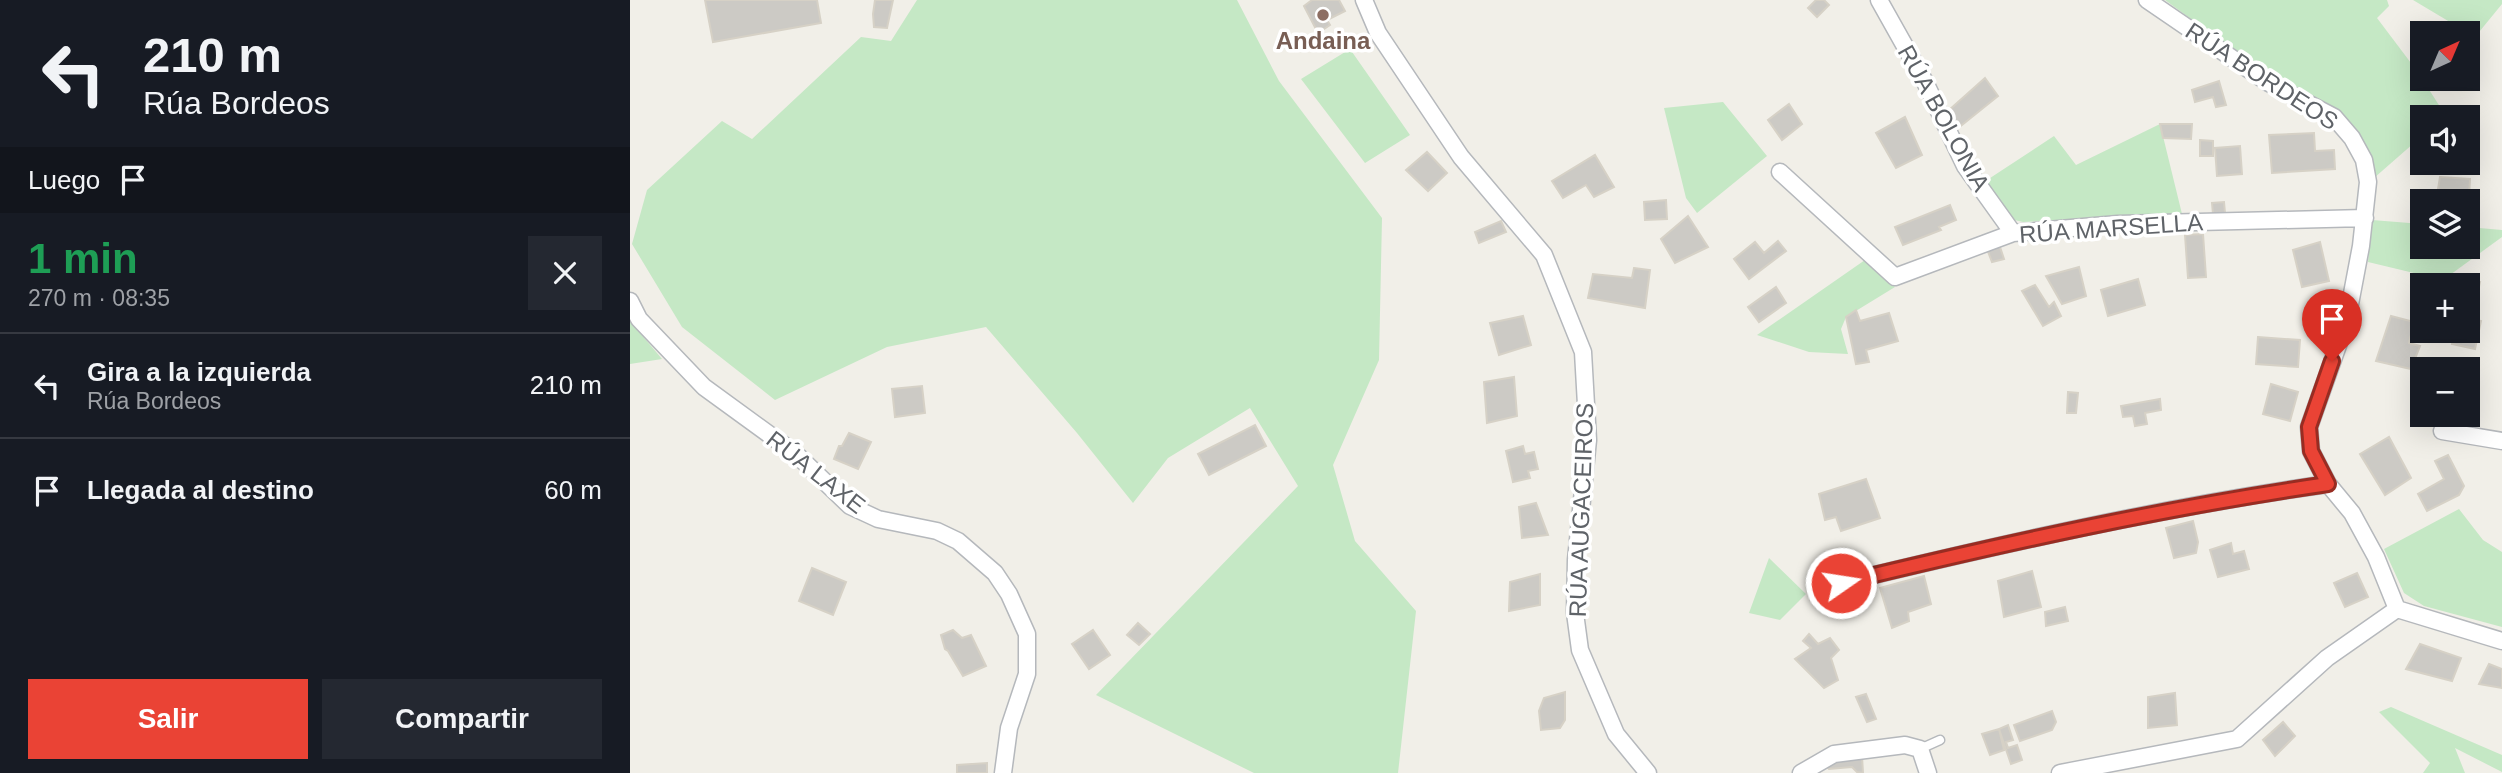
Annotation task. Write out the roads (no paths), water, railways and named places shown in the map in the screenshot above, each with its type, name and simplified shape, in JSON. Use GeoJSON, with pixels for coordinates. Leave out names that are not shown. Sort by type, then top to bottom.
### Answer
{"type":"FeatureCollection","features":[{"type":"Feature","properties":{"kind":"street","name":"RÚA AUGACEIROS"},"geometry":{"type":"LineString","coordinates":[[1364,0],[1378,33],[1461,157],[1544,255],[1583,352],[1588,440],[1576,560],[1575,613],[1580,650],[1616,734],[1648,773]]}},
{"type":"Feature","properties":{"kind":"street","name":"RÚA BOLONIA"},"geometry":{"type":"LineString","coordinates":[[1879,0],[1925,82],[1965,166],[2013,233]]}},
{"type":"Feature","properties":{"kind":"street","name":"RÚA BORDEOS"},"geometry":{"type":"LineString","coordinates":[[2147,0],[2267,82],[2334,117],[2353,138],[2364,160],[2368,182],[2365,218],[2347,320],[2309,427],[2311,451],[2328,484],[2352,513],[2376,557],[2398,609]]}},
{"type":"Feature","properties":{"kind":"street","name":"RÚA MARSELLA"},"geometry":{"type":"LineString","coordinates":[[1780,172],[1895,277],[2013,233],[2118,224],[2365,218]]}},
{"type":"Feature","properties":{"kind":"street","name":"RÚA LAXE"},"geometry":{"type":"LineString","coordinates":[[630,301],[639,319],[704,387],[796,454],[850,506],[878,519],[937,531],[958,541],[995,573],[1009,594],[1027,634],[1027,674],[1009,728],[1003,773]]}},
{"type":"Feature","properties":{"kind":"street"},"geometry":{"type":"LineString","coordinates":[[2442,431],[2502,441]]}},
{"type":"Feature","properties":{"kind":"street"},"geometry":{"type":"LineString","coordinates":[[1841,583],[2141,514],[2328,484]]}},
{"type":"Feature","properties":{"kind":"street"},"geometry":{"type":"LineString","coordinates":[[2060,773],[2238,739],[2327,658],[2398,609],[2502,641]]}},
{"type":"Feature","properties":{"kind":"street"},"geometry":{"type":"LineString","coordinates":[[1801,773],[1834,754],[1905,745],[1920,749],[1928,773]]}},
{"type":"Feature","properties":{"kind":"lane"},"geometry":{"type":"LineString","coordinates":[[1920,749],[1940,740]]}},
{"type":"Feature","properties":{"kind":"place","name":"Andaina"},"geometry":{"type":"Point","coordinates":[1323,15]}}]}
